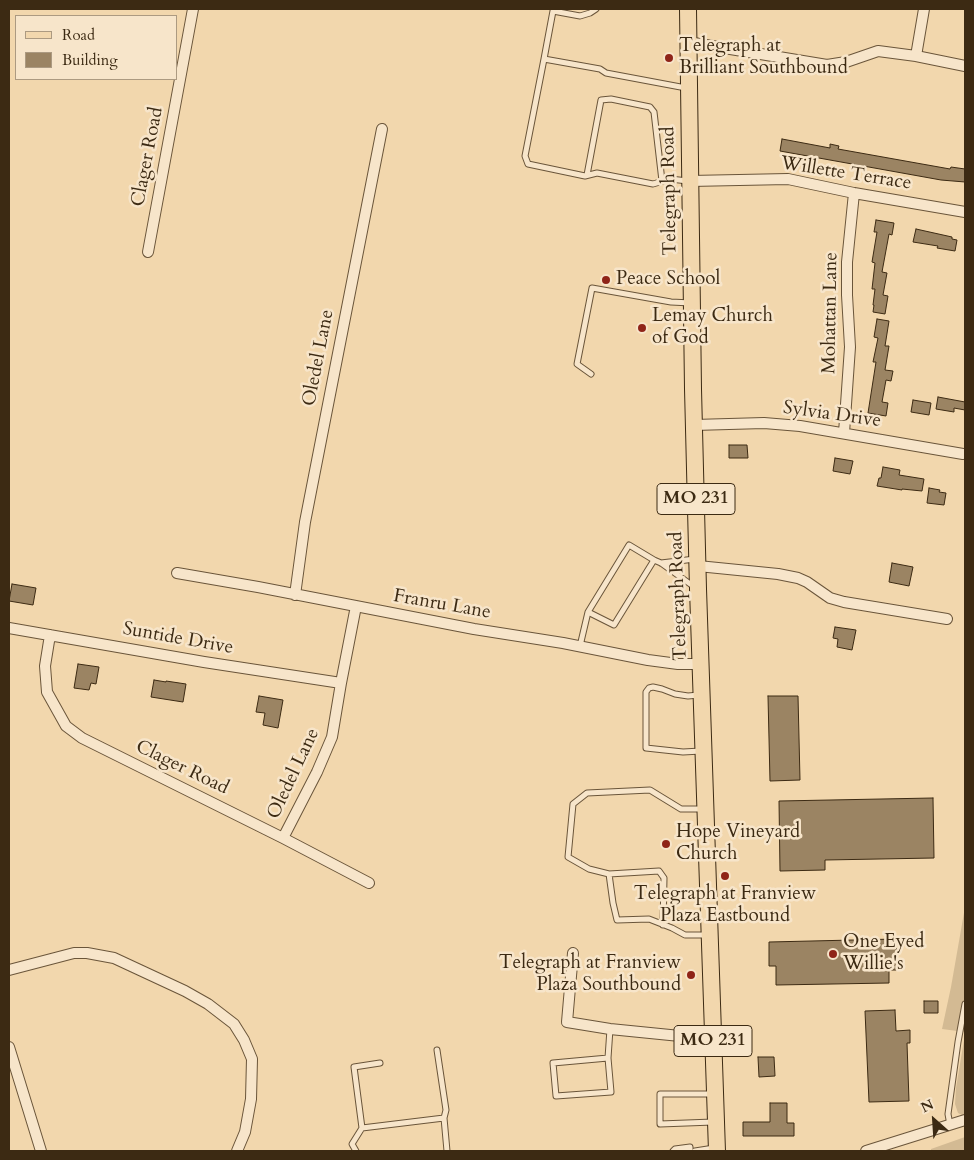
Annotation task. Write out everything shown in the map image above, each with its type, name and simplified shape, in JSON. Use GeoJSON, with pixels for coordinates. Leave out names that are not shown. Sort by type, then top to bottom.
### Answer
{"type":"FeatureCollection","features":[{"type":"Feature","properties":{"kind":"main road","name":"Telegraph Road"},"geometry":{"type":"LineString","coordinates":[[688,9],[697,562],[717,1149]]}},
{"type":"Feature","properties":{"kind":"street","name":"Clager Road"},"geometry":{"type":"LineString","coordinates":[[148,252],[193,9]]}},
{"type":"Feature","properties":{"kind":"street"},"geometry":{"type":"LineString","coordinates":[[916,56],[924,9]]}},
{"type":"Feature","properties":{"kind":"street"},"geometry":{"type":"LineString","coordinates":[[688,42],[827,65],[846,62],[878,51],[916,56],[965,66]]}},
{"type":"Feature","properties":{"kind":"street","name":"Oledel Lane"},"geometry":{"type":"LineString","coordinates":[[295,595],[304,522],[382,129]]}},
{"type":"Feature","properties":{"kind":"street","name":"Willette Terrace"},"geometry":{"type":"LineString","coordinates":[[690,181],[788,179],[854,193],[965,212]]}},
{"type":"Feature","properties":{"kind":"street","name":"Mohattan Lane"},"geometry":{"type":"LineString","coordinates":[[844,433],[850,348],[847,262],[854,193]]}},
{"type":"Feature","properties":{"kind":"street","name":"Sylvia Drive"},"geometry":{"type":"LineString","coordinates":[[694,425],[764,423],[800,426],[964,454]]}},
{"type":"Feature","properties":{"kind":"street"},"geometry":{"type":"LineString","coordinates":[[697,562],[798,578],[808,582],[830,598],[844,602],[947,619]]}},
{"type":"Feature","properties":{"kind":"street","name":"Franru Lane"},"geometry":{"type":"LineString","coordinates":[[177,573],[648,660],[678,664],[701,664]]}},
{"type":"Feature","properties":{"kind":"street","name":"Oledel Lane"},"geometry":{"type":"LineString","coordinates":[[283,838],[317,772],[332,737],[356,606]]}},
{"type":"Feature","properties":{"kind":"street","name":"Suntide Drive"},"geometry":{"type":"LineString","coordinates":[[9,628],[204,662],[341,683]]}},
{"type":"Feature","properties":{"kind":"street","name":"Clager Road"},"geometry":{"type":"LineString","coordinates":[[50,635],[44,666],[47,692],[66,726],[82,738],[369,883]]}},
{"type":"Feature","properties":{"kind":"street"},"geometry":{"type":"LineString","coordinates":[[9,970],[74,953],[114,958],[185,991],[208,1004],[234,1024],[244,1040],[252,1059],[251,1099],[245,1132],[236,1151]]}},
{"type":"Feature","properties":{"kind":"street"},"geometry":{"type":"LineString","coordinates":[[573,953],[567,1022],[610,1029],[690,1037],[713,1036]]}},
{"type":"Feature","properties":{"kind":"street"},"geometry":{"type":"LineString","coordinates":[[9,1047],[41,1151]]}},
{"type":"Feature","properties":{"kind":"street"},"geometry":{"type":"LineString","coordinates":[[866,1151],[965,1120]]}},
{"type":"Feature","properties":{"kind":"lane"},"geometry":{"type":"LineString","coordinates":[[596,9],[580,16],[554,10],[525,156],[528,164],[587,175],[597,173],[653,184],[670,179],[690,181]]}},
{"type":"Feature","properties":{"kind":"lane"},"geometry":{"type":"LineString","coordinates":[[544,59],[600,69],[606,73],[689,89]]}},
{"type":"Feature","properties":{"kind":"lane"},"geometry":{"type":"LineString","coordinates":[[587,175],[601,100],[611,99],[650,107],[654,112],[662,181]]}},
{"type":"Feature","properties":{"kind":"lane"},"geometry":{"type":"LineString","coordinates":[[591,374],[577,364],[592,288],[671,302],[692,302]]}},
{"type":"Feature","properties":{"kind":"lane"},"geometry":{"type":"LineString","coordinates":[[580,646],[588,612],[629,546],[661,563],[698,589]]}},
{"type":"Feature","properties":{"kind":"lane"},"geometry":{"type":"LineString","coordinates":[[588,612],[614,625],[654,560]]}},
{"type":"Feature","properties":{"kind":"lane"},"geometry":{"type":"LineString","coordinates":[[661,563],[697,562]]}},
{"type":"Feature","properties":{"kind":"lane"},"geometry":{"type":"LineString","coordinates":[[702,694],[688,696],[653,687],[649,688],[646,692],[646,748],[683,752],[704,751]]}},
{"type":"Feature","properties":{"kind":"lane"},"geometry":{"type":"LineString","coordinates":[[664,925],[664,878],[659,871],[610,874],[589,869],[568,856],[573,804],[586,793],[650,790],[681,809],[706,808]]}},
{"type":"Feature","properties":{"kind":"lane"},"geometry":{"type":"LineString","coordinates":[[610,874],[613,904],[617,920],[649,919],[685,935],[710,935]]}},
{"type":"Feature","properties":{"kind":"lane"},"geometry":{"type":"LineString","coordinates":[[950,1124],[948,1114],[965,1004]]}},
{"type":"Feature","properties":{"kind":"lane"},"geometry":{"type":"LineString","coordinates":[[608,1058],[553,1063],[556,1096],[611,1092],[608,1058],[610,1029]]}},
{"type":"Feature","properties":{"kind":"lane"},"geometry":{"type":"LineString","coordinates":[[437,1050],[446,1110],[444,1118],[447,1151]]}},
{"type":"Feature","properties":{"kind":"lane"},"geometry":{"type":"LineString","coordinates":[[356,1151],[352,1144],[362,1128],[354,1067],[380,1063]]}},
{"type":"Feature","properties":{"kind":"lane"},"geometry":{"type":"LineString","coordinates":[[715,1094],[660,1094],[660,1124],[716,1122]]}},
{"type":"Feature","properties":{"kind":"lane"},"geometry":{"type":"LineString","coordinates":[[362,1128],[444,1118]]}},
{"type":"Feature","properties":{"kind":"lane"},"geometry":{"type":"LineString","coordinates":[[675,1151],[690,1147],[690,1151]]}},
{"type":"Feature","properties":{"kind":"lane"},"geometry":{"type":"LineString","coordinates":[[695,1151],[717,1149]]}},
{"type":"Feature","properties":{"kind":"shaded area"},"geometry":{"type":"Polygon","coordinates":[[[965,907],[965,1032],[942,1029],[965,907]]]}},
{"type":"Feature","properties":{"kind":"shaded area"},"geometry":{"type":"Polygon","coordinates":[[[965,1034],[964,1116],[958,1113],[955,1104],[965,1034]]]}},
{"type":"Feature","properties":{"kind":"shaded area"},"geometry":{"type":"Polygon","coordinates":[[[965,1137],[965,1151],[931,1151],[931,1149],[965,1137]]]}},
{"type":"Feature","properties":{"kind":"building"},"geometry":{"type":"Polygon","coordinates":[[[782,139],[830,148],[830,144],[839,146],[838,149],[950,169],[951,167],[965,169],[965,182],[941,180],[780,151],[782,139]]]}},
{"type":"Feature","properties":{"kind":"building"},"geometry":{"type":"Polygon","coordinates":[[[876,220],[894,223],[892,235],[889,234],[882,272],[887,273],[883,295],[888,296],[885,314],[873,312],[875,289],[872,289],[875,263],[872,262],[877,232],[874,232],[876,220]]]}},
{"type":"Feature","properties":{"kind":"building"},"geometry":{"type":"Polygon","coordinates":[[[916,229],[952,237],[952,239],[957,240],[955,251],[913,242],[916,229]]]}},
{"type":"Feature","properties":{"kind":"building"},"geometry":{"type":"Polygon","coordinates":[[[877,319],[889,321],[885,346],[889,346],[885,370],[893,371],[891,381],[886,380],[882,402],[888,403],[886,416],[868,413],[876,362],[873,362],[878,338],[874,337],[877,319]]]}},
{"type":"Feature","properties":{"kind":"building"},"geometry":{"type":"Polygon","coordinates":[[[938,397],[965,402],[965,410],[954,408],[954,412],[936,409],[938,397]]]}},
{"type":"Feature","properties":{"kind":"building"},"geometry":{"type":"Polygon","coordinates":[[[913,400],[931,403],[929,415],[911,412],[913,400]]]}},
{"type":"Feature","properties":{"kind":"building"},"geometry":{"type":"Polygon","coordinates":[[[729,445],[747,445],[748,458],[729,458],[729,445]]]}},
{"type":"Feature","properties":{"kind":"building"},"geometry":{"type":"Polygon","coordinates":[[[835,458],[853,461],[850,474],[833,471],[835,458]]]}},
{"type":"Feature","properties":{"kind":"building"},"geometry":{"type":"Polygon","coordinates":[[[883,467],[900,470],[899,475],[924,479],[922,491],[877,486],[883,467]]]}},
{"type":"Feature","properties":{"kind":"building"},"geometry":{"type":"Polygon","coordinates":[[[929,488],[946,493],[944,505],[927,503],[929,488]]]}},
{"type":"Feature","properties":{"kind":"building"},"geometry":{"type":"Polygon","coordinates":[[[892,563],[913,567],[909,586],[889,582],[892,563]]]}},
{"type":"Feature","properties":{"kind":"building"},"geometry":{"type":"Polygon","coordinates":[[[12,584],[36,588],[33,605],[9,601],[12,584]]]}},
{"type":"Feature","properties":{"kind":"building"},"geometry":{"type":"Polygon","coordinates":[[[835,627],[856,630],[852,650],[837,647],[838,639],[833,638],[835,627]]]}},
{"type":"Feature","properties":{"kind":"building"},"geometry":{"type":"Polygon","coordinates":[[[78,664],[99,667],[96,684],[91,683],[89,690],[74,688],[78,664]]]}},
{"type":"Feature","properties":{"kind":"building"},"geometry":{"type":"Polygon","coordinates":[[[154,680],[186,684],[183,702],[151,697],[154,680]]]}},
{"type":"Feature","properties":{"kind":"building"},"geometry":{"type":"Polygon","coordinates":[[[259,696],[283,700],[278,728],[263,725],[265,713],[256,712],[259,696]]]}},
{"type":"Feature","properties":{"kind":"building"},"geometry":{"type":"Polygon","coordinates":[[[768,696],[798,696],[800,780],[770,781],[768,696]]]}},
{"type":"Feature","properties":{"kind":"building"},"geometry":{"type":"Polygon","coordinates":[[[933,798],[934,858],[825,860],[825,870],[780,871],[779,801],[933,798]]]}},
{"type":"Feature","properties":{"kind":"building","name":"One Eyed Willie's"},"geometry":{"type":"Polygon","coordinates":[[[896,939],[897,970],[889,970],[889,983],[776,985],[776,966],[769,966],[769,942],[896,939]]]}},
{"type":"Feature","properties":{"kind":"building"},"geometry":{"type":"Polygon","coordinates":[[[924,1001],[938,1001],[938,1013],[924,1013],[924,1001]]]}},
{"type":"Feature","properties":{"kind":"building"},"geometry":{"type":"Polygon","coordinates":[[[895,1010],[896,1031],[910,1030],[910,1043],[907,1043],[909,1101],[869,1102],[865,1011],[895,1010]]]}},
{"type":"Feature","properties":{"kind":"building"},"geometry":{"type":"Polygon","coordinates":[[[758,1057],[774,1057],[775,1076],[759,1077],[758,1057]]]}},
{"type":"Feature","properties":{"kind":"building"},"geometry":{"type":"Polygon","coordinates":[[[770,1103],[787,1103],[787,1123],[794,1123],[794,1136],[743,1136],[743,1122],[770,1122],[770,1103]]]}},
{"type":"Feature","properties":{"kind":"place","name":"Telegraph at Brilliant Southbound"},"geometry":{"type":"Point","coordinates":[669,58]}},
{"type":"Feature","properties":{"kind":"place","name":"Peace School"},"geometry":{"type":"Point","coordinates":[606,280]}},
{"type":"Feature","properties":{"kind":"place","name":"Lemay Church of God"},"geometry":{"type":"Point","coordinates":[642,328]}},
{"type":"Feature","properties":{"kind":"place","name":"Hope Vineyard Church"},"geometry":{"type":"Point","coordinates":[666,844]}},
{"type":"Feature","properties":{"kind":"place","name":"Telegraph at Franview Plaza Eastbound"},"geometry":{"type":"Point","coordinates":[725,876]}},
{"type":"Feature","properties":{"kind":"place","name":"One Eyed Willie's"},"geometry":{"type":"Point","coordinates":[833,954]}},
{"type":"Feature","properties":{"kind":"place","name":"Telegraph at Franview Plaza Southbound"},"geometry":{"type":"Point","coordinates":[691,975]}}]}
